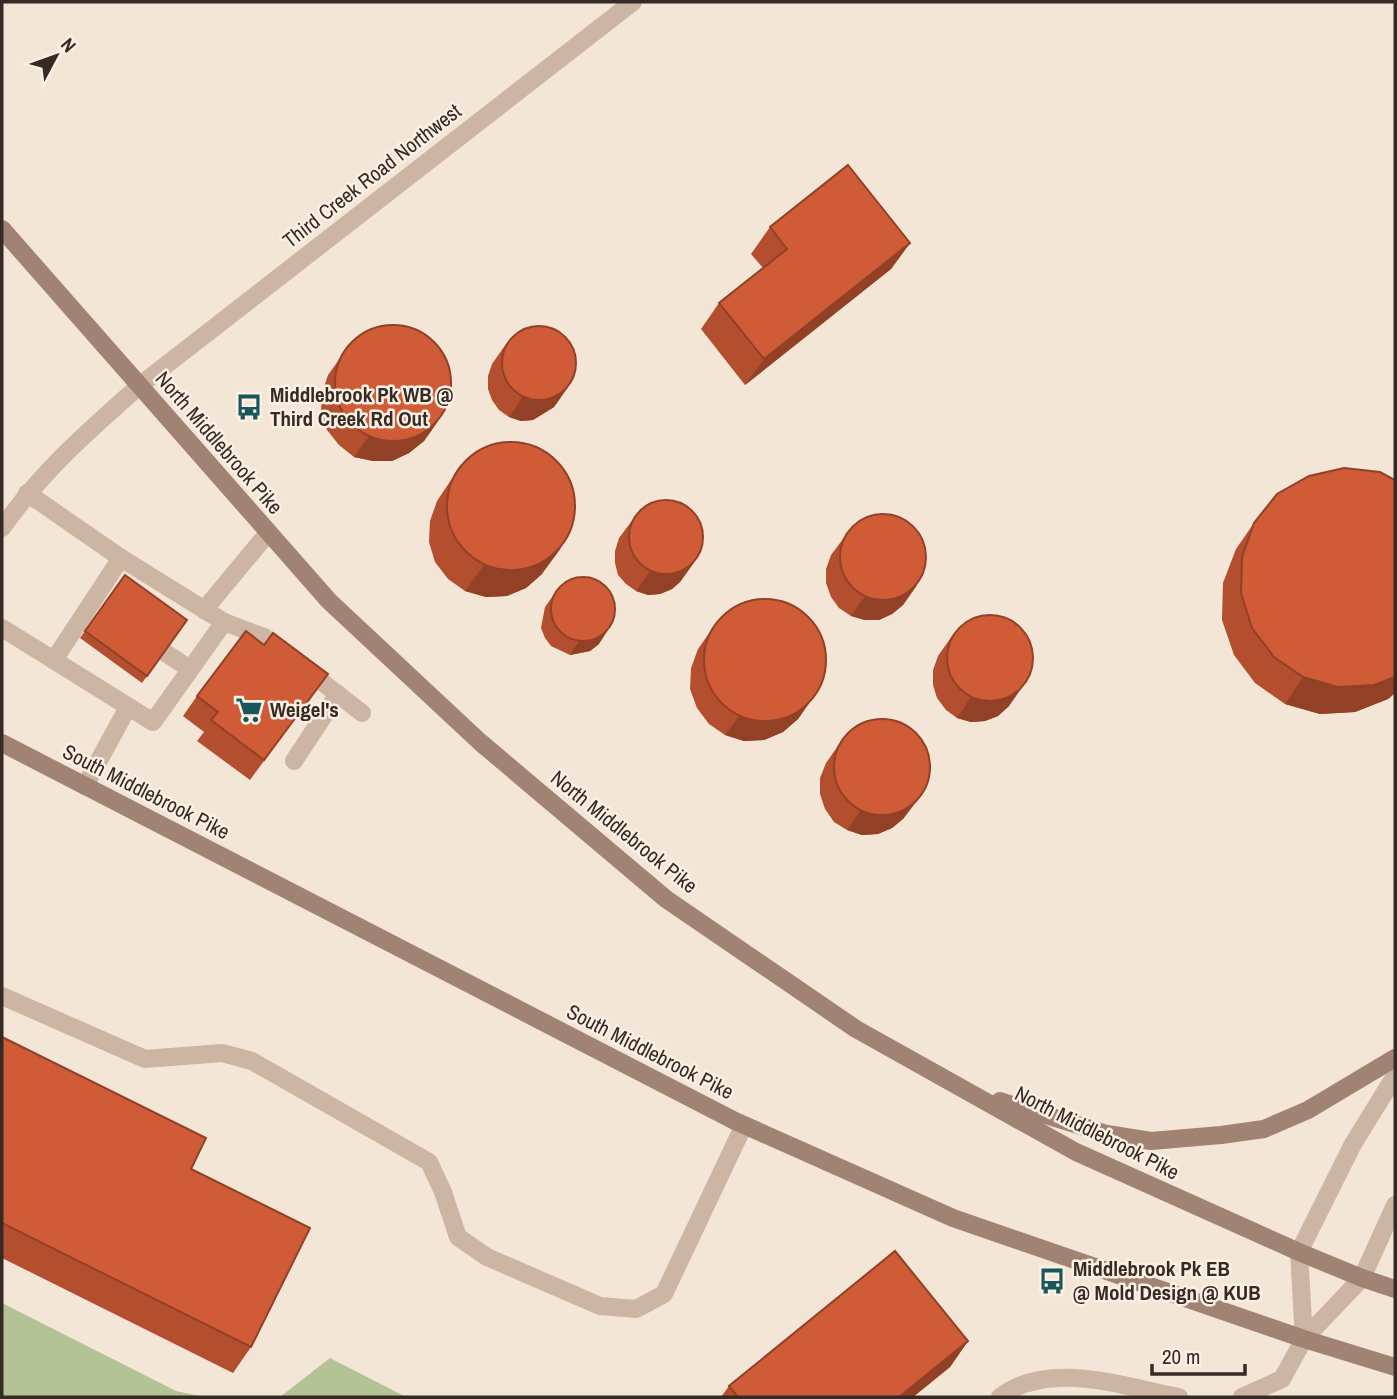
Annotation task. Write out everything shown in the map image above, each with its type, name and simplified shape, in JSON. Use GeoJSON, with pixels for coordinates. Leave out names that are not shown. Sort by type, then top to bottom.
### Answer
{"type":"FeatureCollection","features":[{"type":"Feature","properties":{"kind":"main road","name":"North Middlebrook Pike"},"geometry":{"type":"LineString","coordinates":[[2,229],[328,601],[480,742],[666,899],[856,1029],[1076,1152],[1299,1252],[1395,1289]]}},
{"type":"Feature","properties":{"kind":"main road","name":"South Middlebrook Pike"},"geometry":{"type":"LineString","coordinates":[[2,743],[744,1125],[953,1218],[1304,1339],[1395,1367]]}},
{"type":"Feature","properties":{"kind":"main road"},"geometry":{"type":"LineString","coordinates":[[965,1090],[1107,1134],[1151,1141],[1183,1140],[1264,1129],[1308,1110],[1395,1058]]}},
{"type":"Feature","properties":{"kind":"street","name":"Third Creek Road Northwest"},"geometry":{"type":"LineString","coordinates":[[2,528],[27,493],[68,448],[139,386],[633,2]]}},
{"type":"Feature","properties":{"kind":"street"},"geometry":{"type":"LineString","coordinates":[[27,493],[121,558],[223,622],[264,637],[362,713]]}},
{"type":"Feature","properties":{"kind":"street"},"geometry":{"type":"LineString","coordinates":[[204,610],[268,533]]}},
{"type":"Feature","properties":{"kind":"street"},"geometry":{"type":"LineString","coordinates":[[54,660],[96,607],[121,558]]}},
{"type":"Feature","properties":{"kind":"street"},"geometry":{"type":"LineString","coordinates":[[2,628],[153,722],[223,622]]}},
{"type":"Feature","properties":{"kind":"street"},"geometry":{"type":"LineString","coordinates":[[164,652],[190,669]]}},
{"type":"Feature","properties":{"kind":"street"},"geometry":{"type":"LineString","coordinates":[[294,761],[338,694]]}},
{"type":"Feature","properties":{"kind":"street"},"geometry":{"type":"LineString","coordinates":[[85,786],[128,707]]}},
{"type":"Feature","properties":{"kind":"street"},"geometry":{"type":"LineString","coordinates":[[2,996],[145,1059],[222,1053],[252,1061],[429,1161],[458,1237],[487,1257],[600,1306],[635,1309],[664,1294],[744,1125]]}},
{"type":"Feature","properties":{"kind":"street"},"geometry":{"type":"LineString","coordinates":[[1304,1339],[1299,1252],[1353,1144],[1395,1076]]}},
{"type":"Feature","properties":{"kind":"street"},"geometry":{"type":"LineString","coordinates":[[1242,1397],[1282,1379],[1304,1339],[1363,1278],[1395,1205]]}},
{"type":"Feature","properties":{"kind":"street"},"geometry":{"type":"LineString","coordinates":[[1000,1397],[1027,1383],[1070,1378],[1180,1397]]}},
{"type":"Feature","properties":{"kind":"street"},"geometry":{"type":"LineString","coordinates":[[1282,1379],[1287,1397]]}},
{"type":"Feature","properties":{"kind":"green space"},"geometry":{"type":"Polygon","coordinates":[[[2,1303],[176,1391],[204,1397],[2,1397],[2,1303]]]}},
{"type":"Feature","properties":{"kind":"green space"},"geometry":{"type":"Polygon","coordinates":[[[330,1358],[406,1397],[280,1397],[330,1358]]]}},
{"type":"Feature","properties":{"kind":"building"},"geometry":{"type":"Polygon","coordinates":[[[848,165],[910,243],[764,359],[719,303],[787,249],[770,227],[848,165]]]}},
{"type":"Feature","properties":{"kind":"building"},"geometry":{"type":"Polygon","coordinates":[[[393,325],[415,330],[434,342],[446,361],[451,383],[446,405],[434,424],[415,436],[393,441],[371,436],[352,424],[340,405],[335,383],[340,361],[352,342],[371,330],[393,325]]]}},
{"type":"Feature","properties":{"kind":"building"},"geometry":{"type":"Polygon","coordinates":[[[539,326],[560,332],[570,342],[576,363],[570,384],[560,394],[539,400],[518,394],[508,384],[502,363],[508,342],[518,332],[539,326]]]}},
{"type":"Feature","properties":{"kind":"building"},"geometry":{"type":"Polygon","coordinates":[[[511,442],[535,447],[556,461],[570,482],[575,506],[570,530],[556,551],[535,565],[511,570],[487,565],[466,551],[452,530],[447,506],[452,482],[466,461],[487,447],[511,442]]]}},
{"type":"Feature","properties":{"kind":"building"},"geometry":{"type":"Polygon","coordinates":[[[1344,468],[1380,472],[1395,480],[1395,677],[1374,685],[1338,687],[1303,677],[1274,657],[1252,628],[1241,593],[1242,557],[1254,523],[1277,494],[1309,476],[1344,468]]]}},
{"type":"Feature","properties":{"kind":"building"},"geometry":{"type":"Polygon","coordinates":[[[659,500],[673,500],[687,506],[697,516],[703,537],[697,558],[687,568],[673,574],[659,574],[645,568],[635,558],[629,544],[629,530],[635,516],[645,506],[659,500]]]}},
{"type":"Feature","properties":{"kind":"building"},"geometry":{"type":"Polygon","coordinates":[[[883,514],[907,521],[919,533],[926,557],[919,581],[907,593],[883,600],[859,593],[847,581],[840,557],[847,533],[859,521],[883,514]]]}},
{"type":"Feature","properties":{"kind":"building"},"geometry":{"type":"Polygon","coordinates":[[[125,575],[187,620],[147,676],[85,631],[125,575]]]}},
{"type":"Feature","properties":{"kind":"building"},"geometry":{"type":"Polygon","coordinates":[[[583,577],[601,583],[609,591],[615,609],[609,627],[601,635],[583,641],[565,635],[557,627],[551,609],[557,591],[565,583],[583,577]]]}},
{"type":"Feature","properties":{"kind":"building"},"geometry":{"type":"Polygon","coordinates":[[[765,599],[788,604],[808,617],[821,637],[826,660],[821,683],[808,703],[788,716],[765,721],[742,716],[722,703],[709,683],[704,660],[709,637],[722,617],[742,604],[765,599]]]}},
{"type":"Feature","properties":{"kind":"building"},"geometry":{"type":"Polygon","coordinates":[[[990,615],[1007,618],[1026,634],[1033,658],[1030,675],[1014,694],[990,701],[973,698],[954,682],[947,658],[950,641],[966,622],[990,615]]]}},
{"type":"Feature","properties":{"kind":"building"},"geometry":{"type":"Polygon","coordinates":[[[246,631],[264,645],[273,633],[328,674],[264,760],[211,720],[218,712],[197,696],[246,631]]]}},
{"type":"Feature","properties":{"kind":"building"},"geometry":{"type":"Polygon","coordinates":[[[882,719],[900,723],[916,733],[926,749],[930,767],[926,785],[916,801],[900,811],[882,815],[864,811],[848,801],[838,785],[834,767],[838,749],[848,733],[864,723],[882,719]]]}},
{"type":"Feature","properties":{"kind":"building"},"geometry":{"type":"Polygon","coordinates":[[[2,1037],[206,1138],[191,1169],[310,1228],[251,1347],[2,1223],[2,1037]]]}},
{"type":"Feature","properties":{"kind":"building"},"geometry":{"type":"Polygon","coordinates":[[[895,1251],[968,1341],[899,1397],[738,1397],[729,1386],[895,1251]]]}},
{"type":"Feature","properties":{"kind":"place","name":"Middlebrook Pk WB @ Third Creek Rd Out"},"geometry":{"type":"Point","coordinates":[249,407]}},
{"type":"Feature","properties":{"kind":"place","name":"Weigel's"},"geometry":{"type":"Point","coordinates":[249,710]}},
{"type":"Feature","properties":{"kind":"place","name":"Middlebrook Pk EB @ Mold Design @ KUB"},"geometry":{"type":"Point","coordinates":[1052,1281]}}]}
